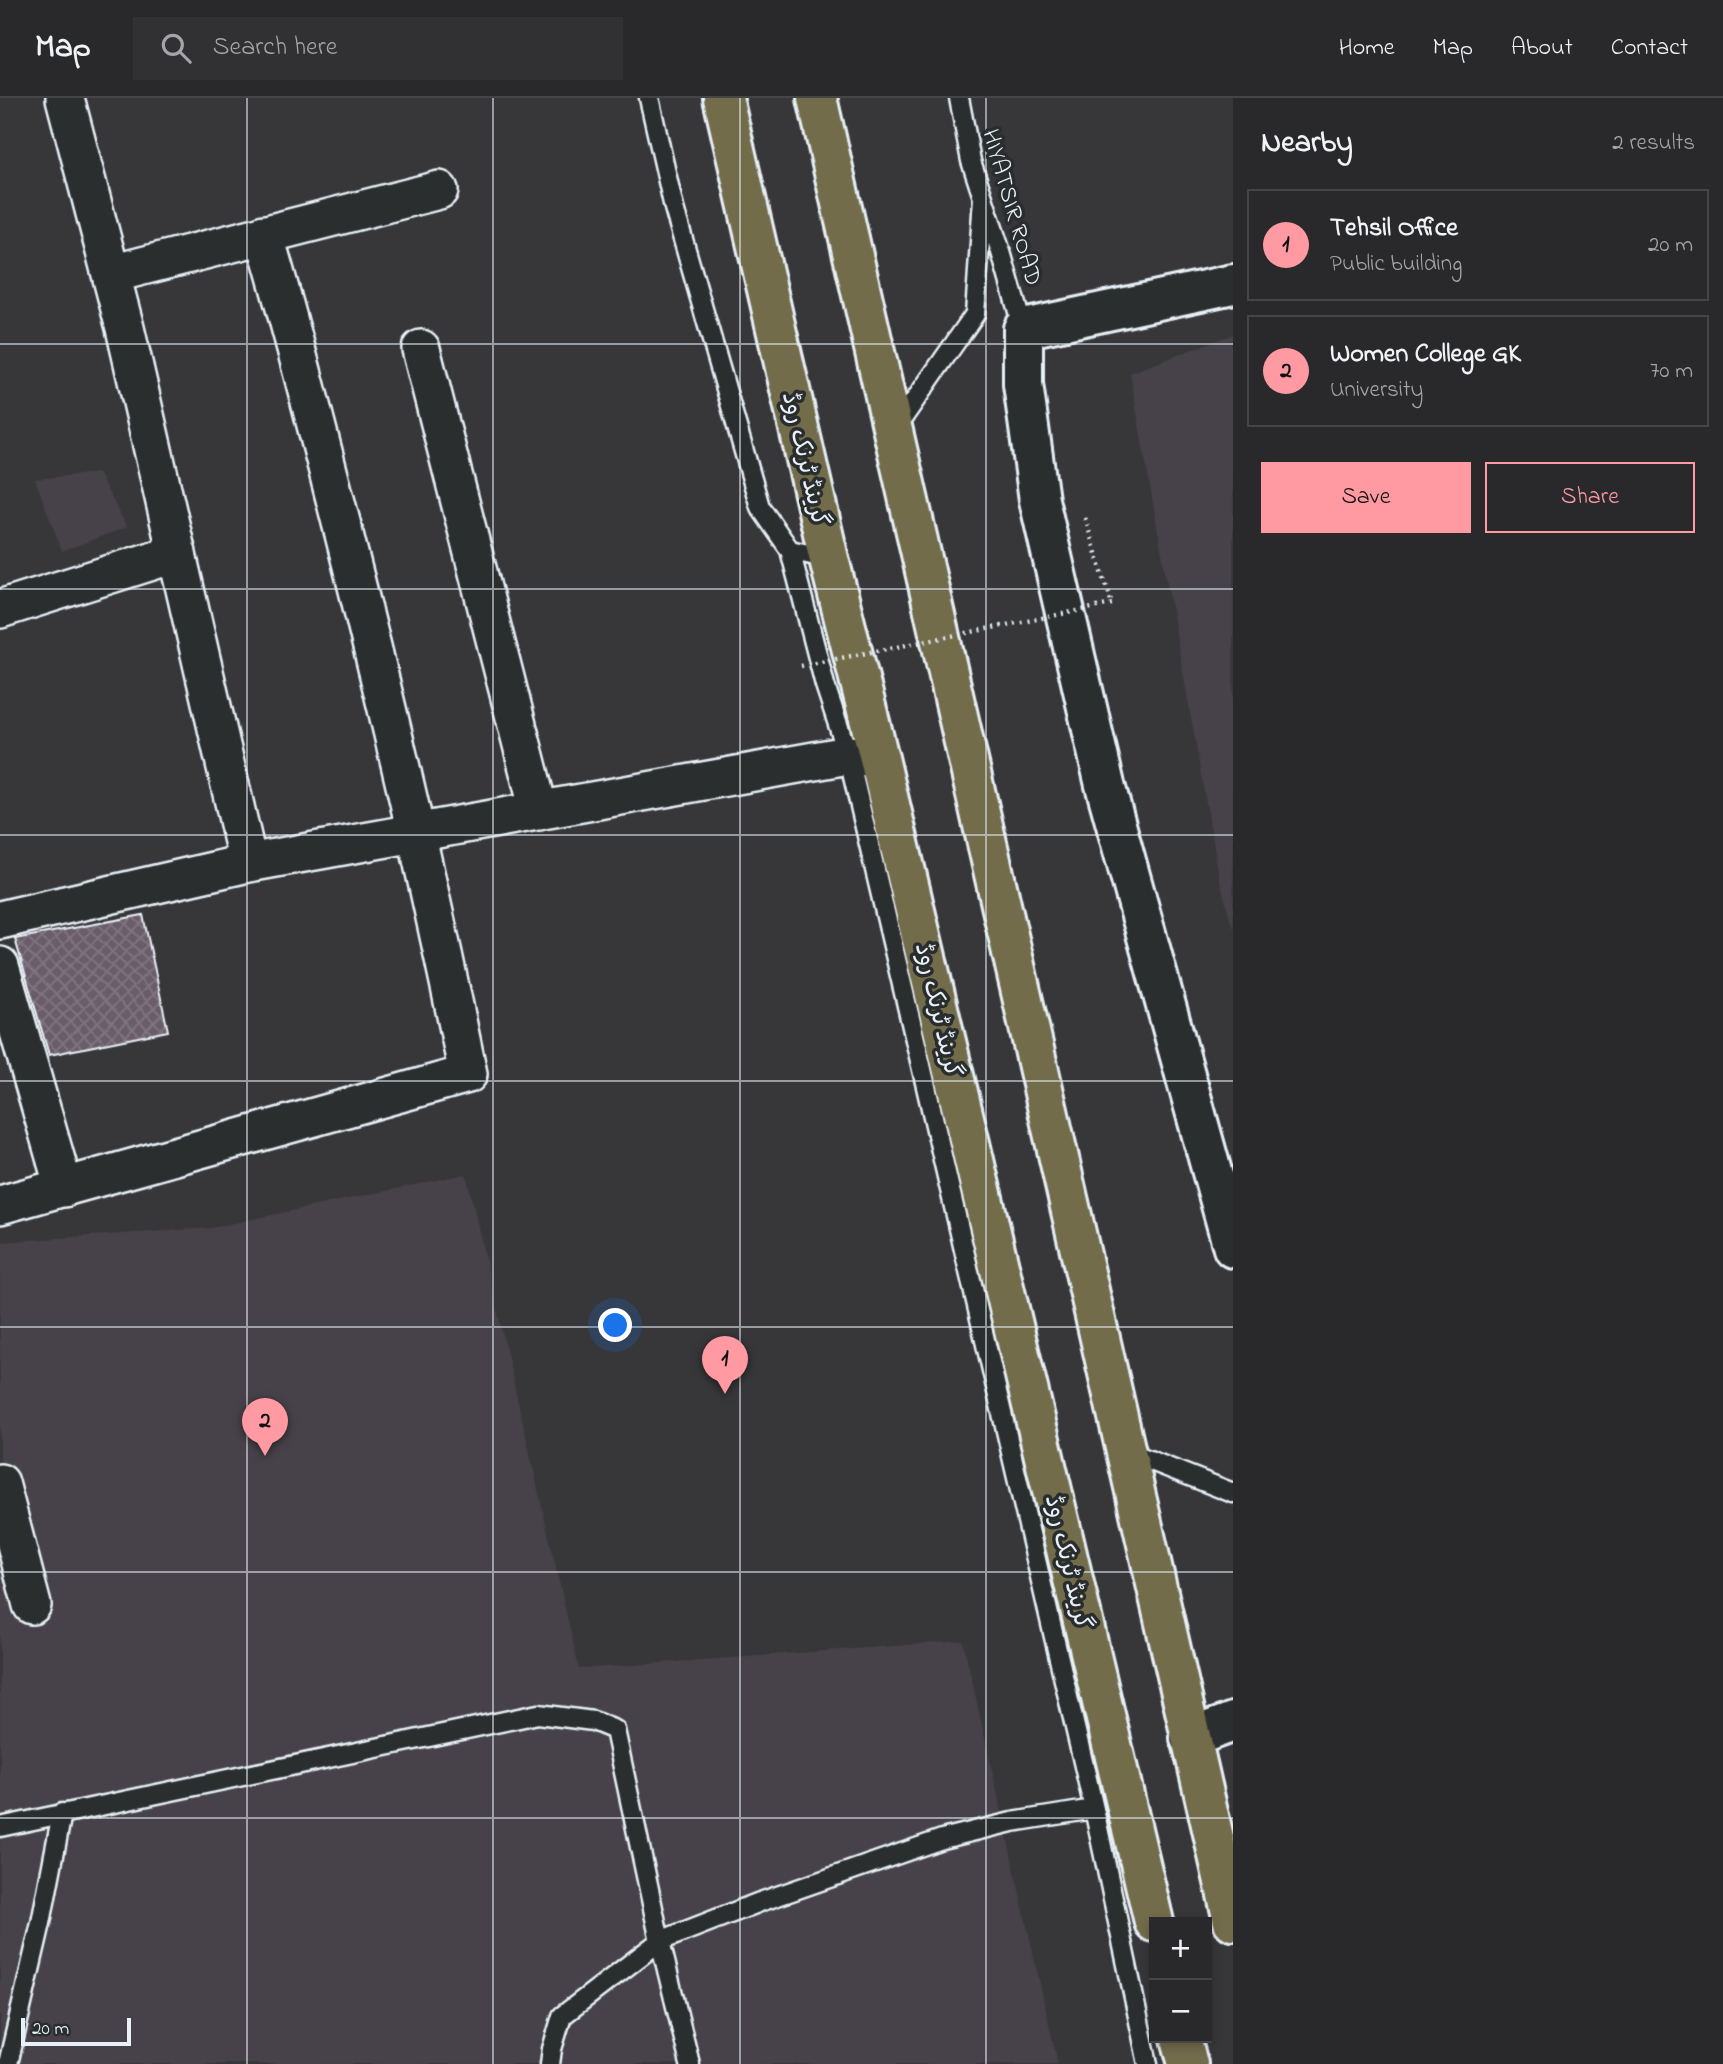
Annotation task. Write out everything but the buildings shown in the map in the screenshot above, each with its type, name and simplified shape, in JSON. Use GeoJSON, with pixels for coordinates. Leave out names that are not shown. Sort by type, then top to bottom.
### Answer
{"type":"FeatureCollection","features":[{"type":"Feature","properties":{"kind":"highway","name":"گرینڈ ٹرنک روڈ"},"geometry":{"type":"LineString","coordinates":[[723,98],[829,559],[863,757],[1153,1917]]}},
{"type":"Feature","properties":{"kind":"highway"},"geometry":{"type":"LineString","coordinates":[[817,98],[1233,1921]]}},
{"type":"Feature","properties":{"kind":"highway"},"geometry":{"type":"LineString","coordinates":[[1182,2043],[1188,2064]]}},
{"type":"Feature","properties":{"kind":"main road"},"geometry":{"type":"LineString","coordinates":[[1233,284],[1023,330],[1023,384],[1039,500],[1105,785],[1233,1248]]}},
{"type":"Feature","properties":{"kind":"main road"},"geometry":{"type":"LineString","coordinates":[[1190,1738],[1233,1722]]}},
{"type":"Feature","properties":{"kind":"street"},"geometry":{"type":"LineString","coordinates":[[65,98],[111,274],[248,863]]}},
{"type":"Feature","properties":{"kind":"street"},"geometry":{"type":"LineString","coordinates":[[111,274],[439,190]]}},
{"type":"Feature","properties":{"kind":"street"},"geometry":{"type":"LineString","coordinates":[[0,1205],[468,1074],[417,833],[317,428],[264,234]]}},
{"type":"Feature","properties":{"kind":"street"},"geometry":{"type":"LineString","coordinates":[[421,349],[539,811]]}},
{"type":"Feature","properties":{"kind":"street"},"geometry":{"type":"LineString","coordinates":[[0,609],[177,553]]}},
{"type":"Feature","properties":{"kind":"street"},"geometry":{"type":"LineString","coordinates":[[0,920],[248,863],[863,757]]}},
{"type":"Feature","properties":{"kind":"street"},"geometry":{"type":"LineString","coordinates":[[0,966],[64,1188]]}},
{"type":"Feature","properties":{"kind":"street"},"geometry":{"type":"LineString","coordinates":[[0,1483],[32,1605]]}},
{"type":"Feature","properties":{"kind":"lane"},"geometry":{"type":"LineString","coordinates":[[649,98],[674,208],[760,507],[790,550],[825,685],[863,757],[1148,2064]]}},
{"type":"Feature","properties":{"kind":"lane","name":"HIYATSIR ROAD"},"geometry":{"type":"LineString","coordinates":[[959,98],[971,161],[1023,330]]}},
{"type":"Feature","properties":{"kind":"lane"},"geometry":{"type":"LineString","coordinates":[[893,431],[975,314],[983,198]]}},
{"type":"Feature","properties":{"kind":"lane"},"geometry":{"type":"LineString","coordinates":[[790,550],[829,559]]}},
{"type":"Feature","properties":{"kind":"lane"},"geometry":{"type":"LineString","coordinates":[[1126,1451],[1233,1493]]}},
{"type":"Feature","properties":{"kind":"lane"},"geometry":{"type":"LineString","coordinates":[[0,1827],[538,1714],[593,1721],[615,1730],[660,1941],[690,2064]]}},
{"type":"Feature","properties":{"kind":"lane"},"geometry":{"type":"LineString","coordinates":[[550,2064],[562,2016],[660,1941],[760,1902],[942,1839],[1012,1822],[1094,1809]]}},
{"type":"Feature","properties":{"kind":"lane"},"geometry":{"type":"LineString","coordinates":[[8,2064],[41,1923],[62,1813]]}},
{"type":"Feature","properties":{"kind":"path"},"geometry":{"type":"LineString","coordinates":[[801,666],[1112,604]]}},
{"type":"Feature","properties":{"kind":"shaded area"},"geometry":{"type":"Polygon","coordinates":[[[1233,334],[1233,929],[1220,881],[1130,373],[1233,334]]]}},
{"type":"Feature","properties":{"kind":"shaded area"},"geometry":{"type":"Polygon","coordinates":[[[98,473],[127,527],[62,551],[35,479],[98,473]]]}},
{"type":"Feature","properties":{"kind":"shaded area"},"geometry":{"type":"Polygon","coordinates":[[[466,1174],[579,1669],[963,1641],[1058,2064],[0,2064],[0,1242],[211,1228],[466,1174]]]}},
{"type":"Feature","properties":{"kind":"place","name":"Tehsil Office"},"geometry":{"type":"Point","coordinates":[725,1394]}},
{"type":"Feature","properties":{"kind":"place","name":"Women College GK"},"geometry":{"type":"Point","coordinates":[265,1456]}}]}
